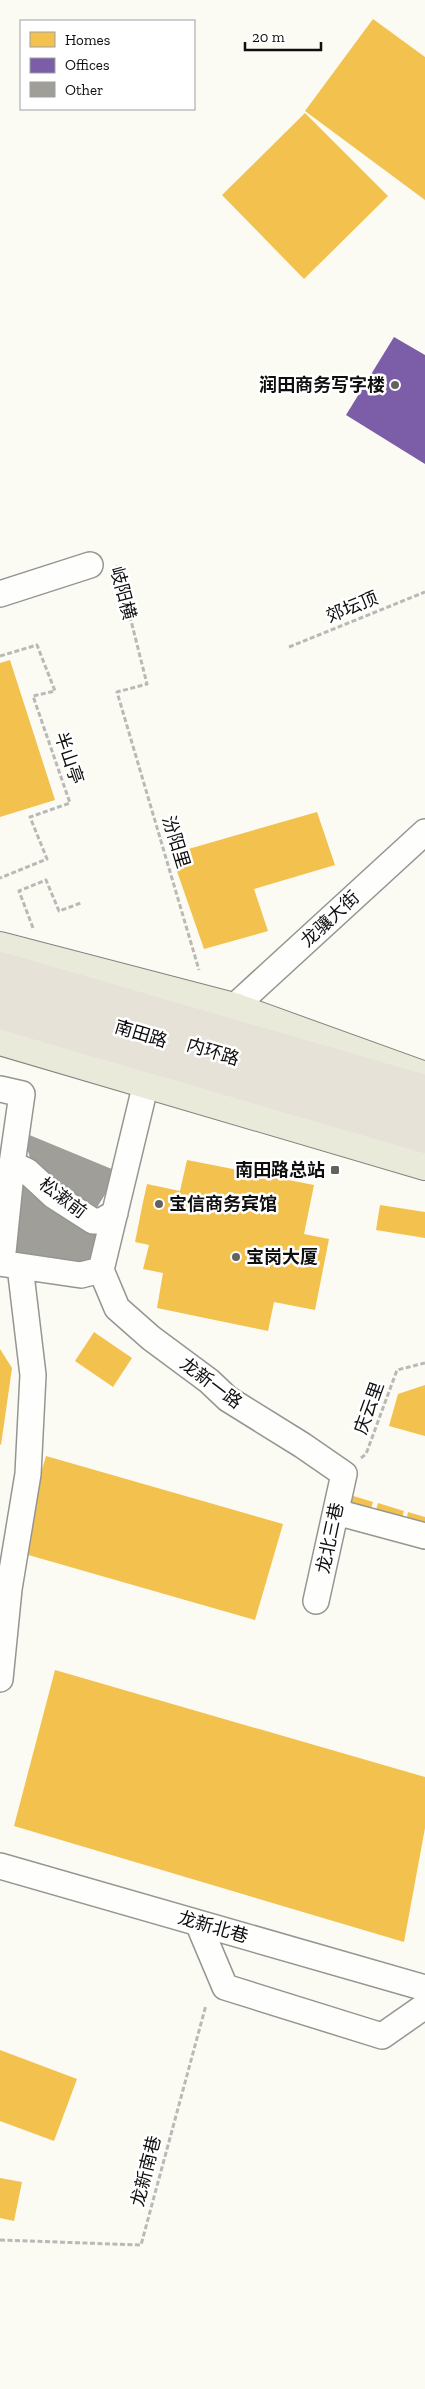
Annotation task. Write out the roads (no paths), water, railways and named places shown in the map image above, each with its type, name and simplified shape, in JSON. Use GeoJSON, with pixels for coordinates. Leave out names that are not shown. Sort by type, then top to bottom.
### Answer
{"type":"FeatureCollection","features":[{"type":"Feature","properties":{"kind":"highway"},"geometry":{"type":"LineString","coordinates":[[0,966],[154,1009],[425,1089]]}},
{"type":"Feature","properties":{"kind":"highway","name":"内环路"},"geometry":{"type":"LineString","coordinates":[[0,992],[425,1118]]}},
{"type":"Feature","properties":{"kind":"highway","name":"内环路"},"geometry":{"type":"LineString","coordinates":[[0,1015],[425,1139]]}},
{"type":"Feature","properties":{"kind":"main road"},"geometry":{"type":"LineString","coordinates":[[0,946],[208,999],[373,1055],[425,1076]]}},
{"type":"Feature","properties":{"kind":"main road"},"geometry":{"type":"LineString","coordinates":[[0,1041],[425,1166]]}},
{"type":"Feature","properties":{"kind":"street","name":"岐阳横"},"geometry":{"type":"LineString","coordinates":[[0,594],[90,565]]}},
{"type":"Feature","properties":{"kind":"street","name":"龙骧大街"},"geometry":{"type":"LineString","coordinates":[[234,1007],[425,832]]}},
{"type":"Feature","properties":{"kind":"street"},"geometry":{"type":"LineString","coordinates":[[7,1264],[81,1275],[103,1263],[146,1083]]}},
{"type":"Feature","properties":{"kind":"street","name":"松漱前"},"geometry":{"type":"LineString","coordinates":[[0,1089],[22,1094],[12,1164],[7,1264],[32,1375],[28,1474],[9,1589],[0,1679]]}},
{"type":"Feature","properties":{"kind":"street","name":"松漱前"},"geometry":{"type":"LineString","coordinates":[[12,1164],[27,1171],[54,1196],[93,1221],[101,1221],[115,1213]]}},
{"type":"Feature","properties":{"kind":"street","name":"龙新一路"},"geometry":{"type":"LineString","coordinates":[[103,1263],[117,1308],[150,1338],[209,1381],[228,1399],[302,1445],[344,1474]]}},
{"type":"Feature","properties":{"kind":"street","name":"龙北三巷"},"geometry":{"type":"LineString","coordinates":[[316,1601],[344,1474]]}},
{"type":"Feature","properties":{"kind":"street"},"geometry":{"type":"LineString","coordinates":[[336,1512],[425,1536]]}},
{"type":"Feature","properties":{"kind":"street","name":"龙新北巷"},"geometry":{"type":"LineString","coordinates":[[0,1866],[425,1988]]}},
{"type":"Feature","properties":{"kind":"street"},"geometry":{"type":"LineString","coordinates":[[198,1923],[225,1988],[382,2036],[425,2006]]}},
{"type":"Feature","properties":{"kind":"place","name":"润田商务写字楼"},"geometry":{"type":"Point","coordinates":[395,385]}},
{"type":"Feature","properties":{"kind":"place","name":"南田路总站"},"geometry":{"type":"Point","coordinates":[335,1170]}},
{"type":"Feature","properties":{"kind":"place","name":"宝信商务宾馆"},"geometry":{"type":"Point","coordinates":[159,1204]}},
{"type":"Feature","properties":{"kind":"place","name":"宝岗大厦"},"geometry":{"type":"Point","coordinates":[236,1257]}}]}
